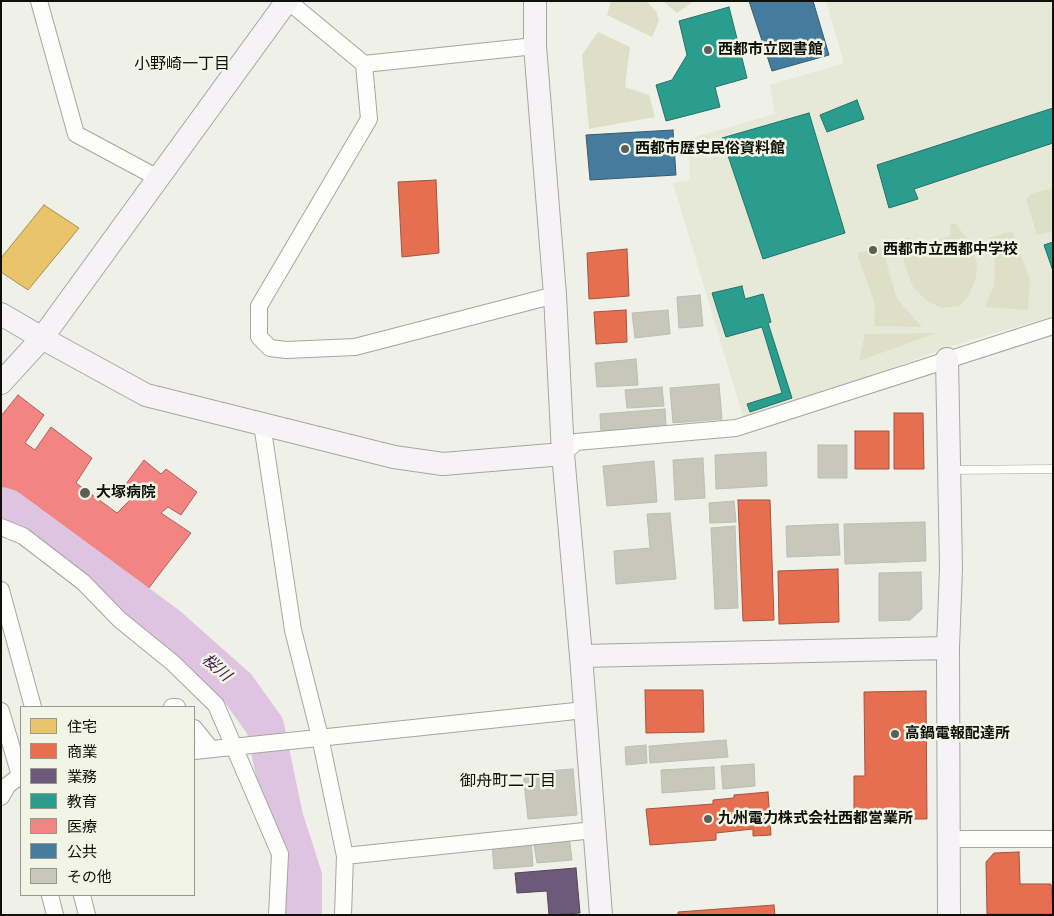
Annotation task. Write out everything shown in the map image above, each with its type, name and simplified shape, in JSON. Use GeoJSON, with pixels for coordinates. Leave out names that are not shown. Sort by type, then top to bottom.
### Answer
{"type":"FeatureCollection","features":[{"type":"Feature","properties":{"kind":"street"},"geometry":{"type":"LineString","coordinates":[[39,1],[76,134],[158,178]]}},
{"type":"Feature","properties":{"kind":"street"},"geometry":{"type":"LineString","coordinates":[[1,383],[42,338],[288,1],[364,64],[370,119],[259,306],[259,337],[270,348],[286,350],[355,347],[555,295]]}},
{"type":"Feature","properties":{"kind":"street"},"geometry":{"type":"LineString","coordinates":[[535,1],[535,46],[555,295],[563,454],[601,915]]}},
{"type":"Feature","properties":{"kind":"street"},"geometry":{"type":"LineString","coordinates":[[364,64],[535,46]]}},
{"type":"Feature","properties":{"kind":"street"},"geometry":{"type":"LineString","coordinates":[[1,314],[146,395],[394,456],[443,464],[563,454],[576,442],[736,428],[1053,326]]}},
{"type":"Feature","properties":{"kind":"street"},"geometry":{"type":"LineString","coordinates":[[947,359],[951,568],[948,648],[949,915]]}},
{"type":"Feature","properties":{"kind":"street"},"geometry":{"type":"LineString","coordinates":[[262,424],[293,630],[316,738],[345,856],[343,915]]}},
{"type":"Feature","properties":{"kind":"street"},"geometry":{"type":"LineString","coordinates":[[1,528],[23,536],[83,582],[120,620],[173,663],[216,705],[239,746],[280,854],[277,915]]}},
{"type":"Feature","properties":{"kind":"street"},"geometry":{"type":"LineString","coordinates":[[1,590],[33,706]]}},
{"type":"Feature","properties":{"kind":"street"},"geometry":{"type":"LineString","coordinates":[[581,656],[948,648]]}},
{"type":"Feature","properties":{"kind":"street"},"geometry":{"type":"LineString","coordinates":[[195,751],[585,710]]}},
{"type":"Feature","properties":{"kind":"street"},"geometry":{"type":"LineString","coordinates":[[1,711],[20,774]]}},
{"type":"Feature","properties":{"kind":"street"},"geometry":{"type":"LineString","coordinates":[[195,729],[211,749]]}},
{"type":"Feature","properties":{"kind":"street"},"geometry":{"type":"LineString","coordinates":[[1,797],[8,786],[20,778]]}},
{"type":"Feature","properties":{"kind":"street"},"geometry":{"type":"LineString","coordinates":[[345,856],[594,830]]}},
{"type":"Feature","properties":{"kind":"street"},"geometry":{"type":"LineString","coordinates":[[949,839],[1053,838]]}},
{"type":"Feature","properties":{"kind":"street"},"geometry":{"type":"LineString","coordinates":[[50,896],[55,915]]}},
{"type":"Feature","properties":{"kind":"street"},"geometry":{"type":"LineString","coordinates":[[82,896],[87,915]]}},
{"type":"Feature","properties":{"kind":"lane"},"geometry":{"type":"LineString","coordinates":[[949,470],[1053,469]]}},
{"type":"Feature","properties":{"kind":"shaded area"},"geometry":{"type":"Polygon","coordinates":[[[611,1],[646,1],[656,11],[659,21],[652,37],[607,15],[611,1]]]}},
{"type":"Feature","properties":{"kind":"shaded area"},"geometry":{"type":"Polygon","coordinates":[[[663,1],[694,1],[677,13],[663,1]]]}},
{"type":"Feature","properties":{"kind":"shaded area","name":"西都市立西都中学校"},"geometry":{"type":"Polygon","coordinates":[[[826,1],[1053,1],[1053,316],[948,347],[777,411],[744,420],[673,183],[690,180],[688,139],[775,114],[770,85],[844,63],[826,1]]]}},
{"type":"Feature","properties":{"kind":"shaded area"},"geometry":{"type":"Polygon","coordinates":[[[598,32],[630,47],[625,87],[649,95],[655,117],[589,129],[582,55],[598,32]]]}},
{"type":"Feature","properties":{"kind":"shaded area"},"geometry":{"type":"Polygon","coordinates":[[[1053,188],[1053,231],[1037,235],[1026,199],[1033,193],[1053,188]]]}},
{"type":"Feature","properties":{"kind":"shaded area"},"geometry":{"type":"Polygon","coordinates":[[[950,224],[956,224],[966,238],[977,263],[976,278],[968,296],[960,306],[941,308],[926,300],[913,287],[904,262],[903,239],[908,237],[916,246],[951,236],[950,224]]]}},
{"type":"Feature","properties":{"kind":"shaded area"},"geometry":{"type":"Polygon","coordinates":[[[1012,231],[1030,280],[1028,310],[985,307],[994,285],[995,260],[989,238],[1012,231]]]}},
{"type":"Feature","properties":{"kind":"shaded area"},"geometry":{"type":"Polygon","coordinates":[[[878,246],[888,251],[886,261],[897,299],[922,327],[874,326],[875,304],[857,254],[878,246]]]}},
{"type":"Feature","properties":{"kind":"shaded area"},"geometry":{"type":"Polygon","coordinates":[[[936,333],[859,361],[865,334],[936,333]]]}},
{"type":"Feature","properties":{"kind":"building: 住宅"},"geometry":{"type":"Polygon","coordinates":[[[44,205],[79,228],[28,290],[1,272],[1,258],[44,205]]]}},
{"type":"Feature","properties":{"kind":"building: 商業"},"geometry":{"type":"Polygon","coordinates":[[[436,180],[439,253],[402,257],[398,182],[436,180]]]}},
{"type":"Feature","properties":{"kind":"building: 商業"},"geometry":{"type":"Polygon","coordinates":[[[627,249],[629,296],[589,299],[587,253],[627,249]]]}},
{"type":"Feature","properties":{"kind":"building: 商業"},"geometry":{"type":"Polygon","coordinates":[[[626,310],[627,342],[596,344],[594,312],[626,310]]]}},
{"type":"Feature","properties":{"kind":"building: 商業"},"geometry":{"type":"Polygon","coordinates":[[[894,413],[923,413],[924,469],[894,469],[894,413]]]}},
{"type":"Feature","properties":{"kind":"building: 商業"},"geometry":{"type":"Polygon","coordinates":[[[855,431],[889,431],[889,469],[855,469],[855,431]]]}},
{"type":"Feature","properties":{"kind":"building: 商業"},"geometry":{"type":"Polygon","coordinates":[[[738,500],[770,500],[774,620],[743,621],[738,500]]]}},
{"type":"Feature","properties":{"kind":"building: 商業"},"geometry":{"type":"Polygon","coordinates":[[[838,569],[839,622],[779,624],[778,571],[838,569]]]}},
{"type":"Feature","properties":{"kind":"building: 商業"},"geometry":{"type":"Polygon","coordinates":[[[645,690],[703,690],[704,732],[646,733],[645,690]]]}},
{"type":"Feature","properties":{"kind":"building: 商業","name":"高鍋電報配達所"},"geometry":{"type":"Polygon","coordinates":[[[926,691],[927,819],[854,819],[854,776],[865,776],[864,692],[926,691]]]}},
{"type":"Feature","properties":{"kind":"building: 商業","name":"九州電力株式会社西都営業所"},"geometry":{"type":"Polygon","coordinates":[[[768,792],[771,835],[753,836],[753,829],[716,833],[716,840],[650,845],[646,809],[713,804],[713,800],[734,798],[734,795],[768,792]]]}},
{"type":"Feature","properties":{"kind":"building: 商業"},"geometry":{"type":"Polygon","coordinates":[[[1019,852],[1020,884],[1051,884],[1053,914],[987,914],[986,862],[994,853],[1019,852]]]}},
{"type":"Feature","properties":{"kind":"building: 商業"},"geometry":{"type":"Polygon","coordinates":[[[774,905],[775,915],[678,915],[678,912],[774,905]]]}},
{"type":"Feature","properties":{"kind":"building: 業務"},"geometry":{"type":"Polygon","coordinates":[[[576,868],[580,913],[549,915],[547,891],[517,893],[515,873],[576,868]]]}},
{"type":"Feature","properties":{"kind":"building: 教育"},"geometry":{"type":"Polygon","coordinates":[[[729,7],[747,78],[715,87],[720,107],[666,121],[656,85],[672,80],[687,55],[679,21],[729,7]]]}},
{"type":"Feature","properties":{"kind":"building: 教育"},"geometry":{"type":"Polygon","coordinates":[[[857,100],[864,119],[827,132],[820,115],[857,100]]]}},
{"type":"Feature","properties":{"kind":"building: 教育"},"geometry":{"type":"Polygon","coordinates":[[[1053,108],[1053,143],[914,189],[918,199],[889,208],[877,165],[1053,108]]]}},
{"type":"Feature","properties":{"kind":"building: 教育"},"geometry":{"type":"Polygon","coordinates":[[[809,113],[845,233],[763,259],[722,138],[809,113]]]}},
{"type":"Feature","properties":{"kind":"building: 教育"},"geometry":{"type":"Polygon","coordinates":[[[1053,242],[1053,271],[1044,245],[1053,242]]]}},
{"type":"Feature","properties":{"kind":"building: 教育"},"geometry":{"type":"Polygon","coordinates":[[[742,286],[745,299],[763,294],[771,322],[768,323],[792,398],[750,412],[747,404],[782,393],[762,327],[726,337],[712,293],[742,286]]]}},
{"type":"Feature","properties":{"kind":"building: 医療","name":"大塚病院"},"geometry":{"type":"Polygon","coordinates":[[[18,395],[44,415],[25,443],[35,450],[51,427],[92,458],[76,483],[117,513],[137,493],[126,484],[144,460],[161,474],[166,469],[197,492],[181,515],[168,507],[161,513],[191,533],[145,593],[1,488],[1,416],[18,395]]]}},
{"type":"Feature","properties":{"kind":"building: 公共"},"geometry":{"type":"Polygon","coordinates":[[[749,1],[813,1],[829,55],[772,71],[749,1]]]}},
{"type":"Feature","properties":{"kind":"building: 公共"},"geometry":{"type":"Polygon","coordinates":[[[673,130],[676,175],[590,180],[586,135],[673,130]]]}},
{"type":"Feature","properties":{"kind":"building: その他"},"geometry":{"type":"Polygon","coordinates":[[[700,295],[703,326],[679,328],[677,297],[700,295]]]}},
{"type":"Feature","properties":{"kind":"building: その他"},"geometry":{"type":"Polygon","coordinates":[[[668,310],[670,334],[635,338],[632,313],[668,310]]]}},
{"type":"Feature","properties":{"kind":"building: その他"},"geometry":{"type":"Polygon","coordinates":[[[636,359],[638,385],[597,387],[595,363],[636,359]]]}},
{"type":"Feature","properties":{"kind":"building: その他"},"geometry":{"type":"Polygon","coordinates":[[[719,384],[722,419],[673,423],[670,388],[719,384]]]}},
{"type":"Feature","properties":{"kind":"building: その他"},"geometry":{"type":"Polygon","coordinates":[[[662,387],[664,406],[627,408],[625,390],[662,387]]]}},
{"type":"Feature","properties":{"kind":"building: その他"},"geometry":{"type":"Polygon","coordinates":[[[665,409],[666,426],[601,432],[600,414],[665,409]]]}},
{"type":"Feature","properties":{"kind":"building: その他"},"geometry":{"type":"Polygon","coordinates":[[[818,445],[847,445],[847,478],[818,478],[818,445]]]}},
{"type":"Feature","properties":{"kind":"building: その他"},"geometry":{"type":"Polygon","coordinates":[[[766,452],[767,486],[716,489],[715,455],[766,452]]]}},
{"type":"Feature","properties":{"kind":"building: その他"},"geometry":{"type":"Polygon","coordinates":[[[703,458],[705,498],[675,500],[673,460],[703,458]]]}},
{"type":"Feature","properties":{"kind":"building: その他"},"geometry":{"type":"Polygon","coordinates":[[[654,461],[657,502],[607,506],[603,466],[654,461]]]}},
{"type":"Feature","properties":{"kind":"building: その他"},"geometry":{"type":"Polygon","coordinates":[[[734,501],[736,522],[710,523],[709,503],[734,501]]]}},
{"type":"Feature","properties":{"kind":"building: その他"},"geometry":{"type":"Polygon","coordinates":[[[670,513],[676,579],[616,584],[614,551],[650,548],[647,514],[670,513]]]}},
{"type":"Feature","properties":{"kind":"building: その他"},"geometry":{"type":"Polygon","coordinates":[[[925,522],[926,561],[845,564],[844,524],[925,522]]]}},
{"type":"Feature","properties":{"kind":"building: その他"},"geometry":{"type":"Polygon","coordinates":[[[838,524],[840,555],[787,557],[786,526],[838,524]]]}},
{"type":"Feature","properties":{"kind":"building: その他"},"geometry":{"type":"Polygon","coordinates":[[[735,526],[738,608],[715,609],[711,528],[735,526]]]}},
{"type":"Feature","properties":{"kind":"building: その他"},"geometry":{"type":"Polygon","coordinates":[[[921,572],[922,609],[910,620],[879,621],[879,573],[921,572]]]}},
{"type":"Feature","properties":{"kind":"building: その他"},"geometry":{"type":"Polygon","coordinates":[[[726,740],[728,757],[650,763],[649,746],[726,740]]]}},
{"type":"Feature","properties":{"kind":"building: その他"},"geometry":{"type":"Polygon","coordinates":[[[646,745],[647,763],[626,765],[625,747],[646,745]]]}},
{"type":"Feature","properties":{"kind":"building: その他"},"geometry":{"type":"Polygon","coordinates":[[[754,764],[755,786],[723,789],[721,766],[754,764]]]}},
{"type":"Feature","properties":{"kind":"building: その他"},"geometry":{"type":"Polygon","coordinates":[[[714,767],[715,789],[662,793],[661,770],[714,767]]]}},
{"type":"Feature","properties":{"kind":"building: その他"},"geometry":{"type":"Polygon","coordinates":[[[573,769],[577,815],[528,819],[523,773],[573,769]]]}},
{"type":"Feature","properties":{"kind":"building: その他"},"geometry":{"type":"Polygon","coordinates":[[[569,836],[572,860],[537,863],[533,839],[569,836]]]}},
{"type":"Feature","properties":{"kind":"building: その他"},"geometry":{"type":"Polygon","coordinates":[[[531,841],[533,866],[494,869],[492,844],[531,841]]]}},
{"type":"Feature","properties":{"kind":"waterway","name":"桜川"},"geometry":{"type":"LineString","coordinates":[[1,506],[8,508],[166,624],[237,687],[265,726],[284,817],[303,876],[303,915]]}},
{"type":"Feature","properties":{"kind":"place","name":"西都市立図書館"},"geometry":{"type":"Point","coordinates":[708,50]}},
{"type":"Feature","properties":{"kind":"place","name":"西都市歴史民俗資料館"},"geometry":{"type":"Point","coordinates":[625,149]}},
{"type":"Feature","properties":{"kind":"place","name":"西都市立西都中学校"},"geometry":{"type":"Point","coordinates":[873,250]}},
{"type":"Feature","properties":{"kind":"place","name":"大塚病院"},"geometry":{"type":"Point","coordinates":[85,493]}},
{"type":"Feature","properties":{"kind":"place","name":"高鍋電報配達所"},"geometry":{"type":"Point","coordinates":[895,734]}},
{"type":"Feature","properties":{"kind":"place","name":"九州電力株式会社西都営業所"},"geometry":{"type":"Point","coordinates":[708,819]}},
{"type":"Feature","properties":{"kind":"district","name":"小野崎一丁目"},"geometry":{"type":"Point","coordinates":[182,65]}},
{"type":"Feature","properties":{"kind":"district","name":"御舟町二丁目"},"geometry":{"type":"Point","coordinates":[508,782]}}]}
